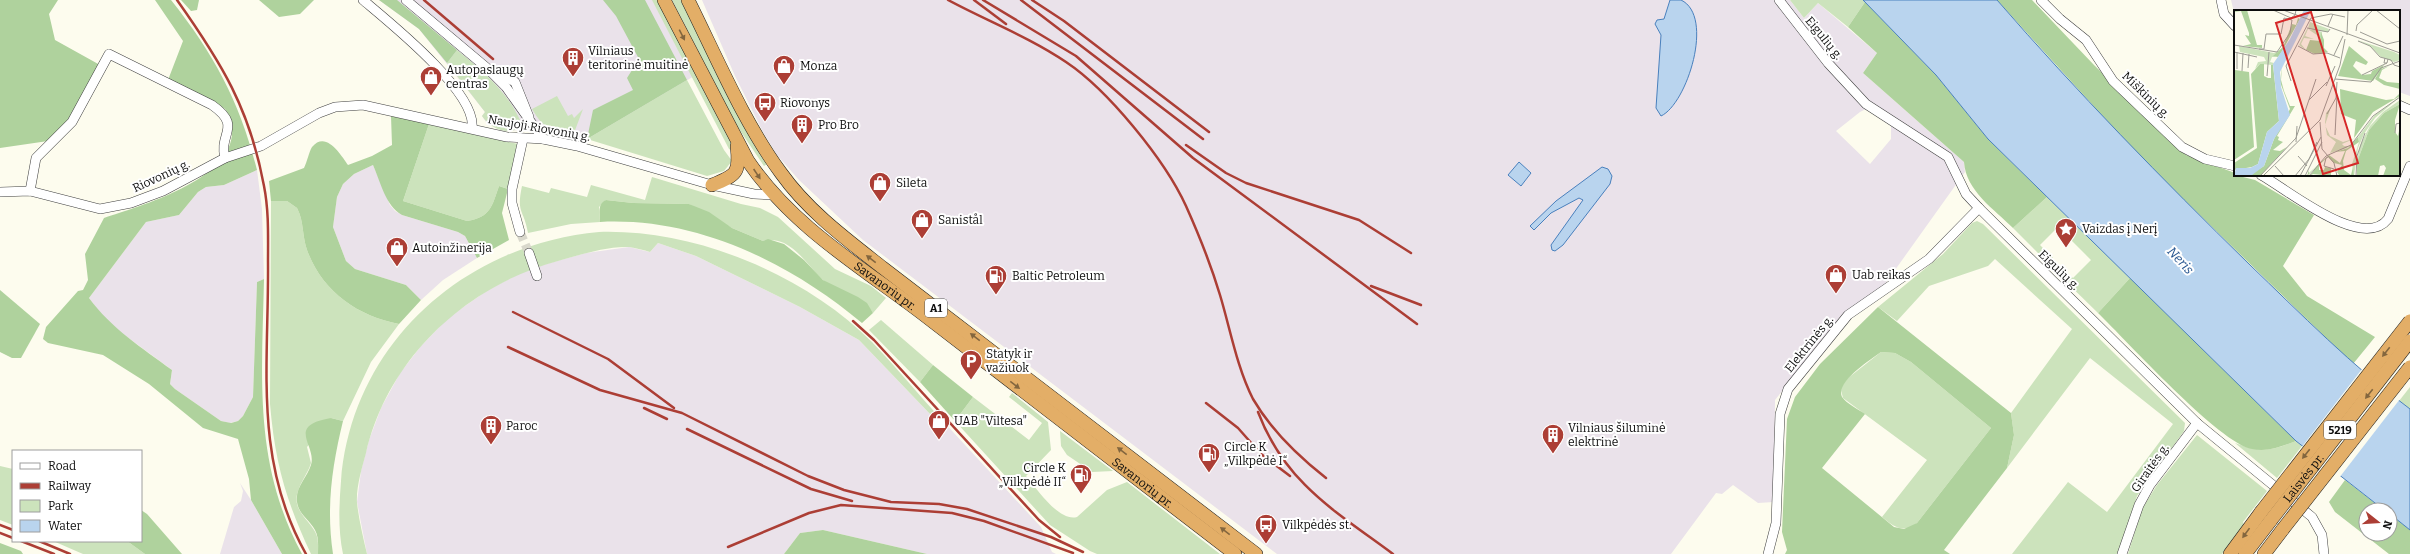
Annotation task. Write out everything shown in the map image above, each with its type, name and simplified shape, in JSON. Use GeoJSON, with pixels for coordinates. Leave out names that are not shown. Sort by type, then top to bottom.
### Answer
{"type":"FeatureCollection","features":[{"type":"Feature","properties":{"kind":"highway","name":"Savanorių pr."},"geometry":{"type":"LineString","coordinates":[[664,0],[748,161],[774,195],[830,247],[896,293],[1235,554]]}},
{"type":"Feature","properties":{"kind":"highway","name":"Savanorių pr."},"geometry":{"type":"LineString","coordinates":[[688,0],[756,134],[781,174],[793,189],[842,236],[1256,554]]}},
{"type":"Feature","properties":{"kind":"highway"},"geometry":{"type":"LineString","coordinates":[[712,185],[730,178],[736,172],[739,162],[737,140]]}},
{"type":"Feature","properties":{"kind":"highway"},"geometry":{"type":"LineString","coordinates":[[774,195],[793,189]]}},
{"type":"Feature","properties":{"kind":"highway"},"geometry":{"type":"LineString","coordinates":[[2230,554],[2266,516],[2410,321]]}},
{"type":"Feature","properties":{"kind":"highway","name":"Laisvės pr."},"geometry":{"type":"LineString","coordinates":[[2266,516],[2410,341]]}},
{"type":"Feature","properties":{"kind":"highway","name":"Laisvės pr."},"geometry":{"type":"LineString","coordinates":[[2283,529],[2410,367]]}},
{"type":"Feature","properties":{"kind":"highway","name":"5219"},"geometry":{"type":"LineString","coordinates":[[2246,552],[2266,516]]}},
{"type":"Feature","properties":{"kind":"highway"},"geometry":{"type":"LineString","coordinates":[[2270,554],[2283,529]]}},
{"type":"Feature","properties":{"kind":"highway","name":"5219"},"geometry":{"type":"LineString","coordinates":[[2264,554],[2283,529]]}},
{"type":"Feature","properties":{"kind":"street"},"geometry":{"type":"LineString","coordinates":[[363,0],[428,56],[442,72],[472,115],[472,128]]}},
{"type":"Feature","properties":{"kind":"street"},"geometry":{"type":"LineString","coordinates":[[406,0],[487,68],[515,82],[526,104],[530,120],[543,139]]}},
{"type":"Feature","properties":{"kind":"street","name":"Eigulių g."},"geometry":{"type":"LineString","coordinates":[[1779,0],[1828,63],[1866,104],[1948,157],[1966,194],[1979,208],[2197,423],[2312,517],[2322,535],[2324,554]]}},
{"type":"Feature","properties":{"kind":"street","name":"Miškinių g."},"geometry":{"type":"LineString","coordinates":[[2041,0],[2060,19],[2086,40],[2113,81],[2182,147],[2205,159],[2234,166]]}},
{"type":"Feature","properties":{"kind":"street"},"geometry":{"type":"LineString","coordinates":[[2221,0],[2224,14],[2234,25]]}},
{"type":"Feature","properties":{"kind":"street"},"geometry":{"type":"LineString","coordinates":[[30,191],[36,158],[72,122],[109,54],[212,105],[222,112],[228,125],[228,133],[222,148],[225,158]]}},
{"type":"Feature","properties":{"kind":"street","name":"Naujoji Riovonių g."},"geometry":{"type":"LineString","coordinates":[[278,135],[319,113],[349,105],[384,108],[523,139],[543,139],[577,146],[712,185],[754,194],[774,195]]}},
{"type":"Feature","properties":{"kind":"street"},"geometry":{"type":"LineString","coordinates":[[2400,105],[2410,110]]}},
{"type":"Feature","properties":{"kind":"street","name":"Riovonių g."},"geometry":{"type":"LineString","coordinates":[[0,192],[30,191],[94,208],[112,207],[159,193],[225,158],[261,146],[278,135]]}},
{"type":"Feature","properties":{"kind":"street"},"geometry":{"type":"LineString","coordinates":[[520,232],[512,203],[512,189],[523,139]]}},
{"type":"Feature","properties":{"kind":"street"},"geometry":{"type":"LineString","coordinates":[[2263,176],[2320,213],[2365,229],[2375,229],[2383,225],[2388,219],[2410,166]]}},
{"type":"Feature","properties":{"kind":"street","name":"Elektrinės g."},"geometry":{"type":"LineString","coordinates":[[1768,554],[1776,523],[1780,414],[1788,389],[1848,315],[1929,258],[1979,208]]}},
{"type":"Feature","properties":{"kind":"street"},"geometry":{"type":"LineString","coordinates":[[529,253],[537,276]]}},
{"type":"Feature","properties":{"kind":"street","name":"Giraitės g."},"geometry":{"type":"LineString","coordinates":[[2122,554],[2143,499],[2197,423]]}},
{"type":"Feature","properties":{"kind":"shaded area"},"geometry":{"type":"Polygon","coordinates":[[[379,0],[657,0],[696,75],[587,139],[522,130],[504,131],[486,122],[482,116],[485,112],[419,29],[379,0]]]}},
{"type":"Feature","properties":{"kind":"shaded area"},"geometry":{"type":"Polygon","coordinates":[[[702,0],[1790,0],[1804,18],[1818,3],[1877,53],[1863,73],[1964,162],[1965,172],[1885,284],[1841,316],[1775,400],[1774,502],[1758,503],[1733,485],[1722,494],[1716,493],[1671,554],[1277,554],[863,240],[799,180],[777,155],[763,132],[735,76],[702,0]],[[1866,109],[1836,131],[1870,164],[1891,139],[1891,126],[1866,109]]]}},
{"type":"Feature","properties":{"kind":"shaded area"},"geometry":{"type":"Polygon","coordinates":[[[2231,0],[2410,0],[2410,96],[2400,92],[2400,10],[2234,10],[2234,12],[2231,0]]]}},
{"type":"Feature","properties":{"kind":"shaded area"},"geometry":{"type":"Polygon","coordinates":[[[373,165],[390,205],[395,211],[402,215],[458,232],[465,236],[477,258],[443,280],[421,300],[406,285],[355,269],[346,261],[333,227],[337,197],[343,184],[354,174],[373,165]]]}},
{"type":"Feature","properties":{"kind":"shaded area"},"geometry":{"type":"Polygon","coordinates":[[[257,170],[262,209],[264,279],[257,282],[253,397],[243,416],[238,421],[230,423],[221,421],[175,389],[170,384],[172,370],[119,331],[100,313],[89,298],[146,222],[179,215],[198,192],[206,187],[224,185],[257,170]]]}},
{"type":"Feature","properties":{"kind":"shaded area"},"geometry":{"type":"Polygon","coordinates":[[[658,243],[696,256],[800,307],[859,340],[930,414],[941,419],[1041,527],[1052,552],[1056,554],[927,554],[823,530],[800,533],[784,554],[367,554],[357,502],[361,471],[369,440],[381,408],[400,373],[421,346],[449,317],[488,290],[528,269],[586,253],[629,247],[650,252],[658,243]]]}},
{"type":"Feature","properties":{"kind":"shaded area"},"geometry":{"type":"Polygon","coordinates":[[[240,483],[282,554],[220,554],[234,507],[241,501],[243,491],[240,483]]]}},
{"type":"Feature","properties":{"kind":"green space"},"geometry":{"type":"Polygon","coordinates":[[[0,0],[58,0],[49,14],[55,40],[100,65],[74,115],[48,141],[0,148],[0,0]]]}},
{"type":"Feature","properties":{"kind":"green space"},"geometry":{"type":"Polygon","coordinates":[[[155,0],[171,0],[213,60],[234,101],[250,145],[257,170],[224,185],[206,187],[198,192],[179,215],[146,222],[89,298],[117,328],[172,370],[170,384],[175,389],[221,421],[231,423],[238,421],[243,416],[253,397],[257,282],[264,279],[262,385],[268,453],[275,487],[286,520],[302,554],[282,554],[251,500],[249,479],[238,439],[203,428],[149,384],[103,355],[48,343],[43,339],[46,327],[78,291],[83,290],[88,280],[85,254],[104,218],[160,198],[182,188],[201,177],[217,164],[228,149],[232,129],[227,111],[215,103],[168,80],[183,41],[155,0]]]}},
{"type":"Feature","properties":{"kind":"green space"},"geometry":{"type":"Polygon","coordinates":[[[181,0],[199,0],[197,10],[191,11],[181,0]]]}},
{"type":"Feature","properties":{"kind":"green space"},"geometry":{"type":"Polygon","coordinates":[[[259,0],[314,0],[300,14],[279,17],[259,0]]]}},
{"type":"Feature","properties":{"kind":"green space"},"geometry":{"type":"Polygon","coordinates":[[[379,0],[397,0],[457,50],[447,63],[419,29],[379,0]]]}},
{"type":"Feature","properties":{"kind":"green space"},"geometry":{"type":"Polygon","coordinates":[[[603,0],[645,0],[687,80],[587,139],[593,110],[633,90],[627,78],[639,59],[616,16],[603,0]]]}},
{"type":"Feature","properties":{"kind":"green space"},"geometry":{"type":"Polygon","coordinates":[[[652,0],[658,0],[732,144],[731,150],[729,149],[652,0]]]}},
{"type":"Feature","properties":{"kind":"green space"},"geometry":{"type":"Polygon","coordinates":[[[672,0],[681,0],[750,136],[767,164],[764,166],[737,126],[672,0]]]}},
{"type":"Feature","properties":{"kind":"green space"},"geometry":{"type":"Polygon","coordinates":[[[1790,0],[1863,0],[1865,2],[1848,27],[1818,3],[1804,18],[1790,0]]]}},
{"type":"Feature","properties":{"kind":"green space"},"geometry":{"type":"Polygon","coordinates":[[[1997,0],[2032,0],[2094,65],[2186,155],[2234,173],[2234,176],[2255,180],[2314,215],[2283,266],[2307,296],[2375,337],[2353,364],[2139,156],[1997,0]]]}},
{"type":"Feature","properties":{"kind":"green space"},"geometry":{"type":"Polygon","coordinates":[[[1865,2],[1936,75],[1988,139],[2047,197],[2013,228],[1975,191],[1966,172],[1964,162],[1863,73],[1877,53],[1848,27],[1865,2]]]}},
{"type":"Feature","properties":{"kind":"green space"},"geometry":{"type":"Polygon","coordinates":[[[457,50],[485,73],[508,99],[520,120],[517,129],[507,131],[498,129],[493,127],[485,120],[482,116],[485,112],[447,63],[457,50]]]}},
{"type":"Feature","properties":{"kind":"green space"},"geometry":{"type":"Polygon","coordinates":[[[687,80],[724,150],[732,161],[724,171],[707,176],[587,139],[687,80]]]}},
{"type":"Feature","properties":{"kind":"green space"},"geometry":{"type":"Polygon","coordinates":[[[557,96],[568,116],[572,114],[574,118],[583,109],[574,133],[548,128],[540,121],[532,109],[557,96]]]}},
{"type":"Feature","properties":{"kind":"green space"},"geometry":{"type":"Polygon","coordinates":[[[391,116],[429,124],[403,201],[467,221],[481,217],[489,210],[499,186],[508,189],[502,213],[509,240],[477,258],[465,236],[458,232],[402,215],[396,211],[387,200],[373,165],[354,174],[343,184],[337,197],[333,227],[346,261],[355,269],[406,285],[421,300],[399,324],[369,315],[355,308],[332,289],[322,278],[307,250],[301,218],[297,208],[287,201],[271,201],[269,181],[304,168],[312,147],[317,142],[323,141],[333,146],[348,165],[372,156],[392,145],[391,116]]]}},
{"type":"Feature","properties":{"kind":"green space"},"geometry":{"type":"Polygon","coordinates":[[[429,124],[518,144],[508,189],[499,186],[492,205],[481,217],[467,221],[403,201],[429,124]]]}},
{"type":"Feature","properties":{"kind":"green space"},"geometry":{"type":"Polygon","coordinates":[[[652,177],[741,204],[760,208],[778,217],[835,269],[871,286],[886,298],[873,313],[868,306],[856,297],[835,288],[822,279],[790,246],[776,241],[763,241],[732,228],[689,204],[633,203],[606,200],[599,207],[600,222],[571,224],[528,233],[520,207],[522,186],[549,193],[551,188],[587,197],[591,185],[645,200],[652,177]]]}},
{"type":"Feature","properties":{"kind":"green space"},"geometry":{"type":"Polygon","coordinates":[[[2047,197],[2130,278],[2098,313],[2053,269],[2058,264],[2073,278],[2091,260],[2058,227],[2040,245],[2053,258],[2048,263],[2013,228],[2047,197]]]}},
{"type":"Feature","properties":{"kind":"green space"},"geometry":{"type":"Polygon","coordinates":[[[606,200],[633,203],[689,204],[709,212],[732,228],[763,241],[768,239],[784,244],[804,260],[823,280],[858,297],[867,303],[873,313],[862,323],[834,301],[804,281],[772,263],[740,248],[706,236],[671,227],[636,222],[600,222],[600,207],[606,200]]]}},
{"type":"Feature","properties":{"kind":"green space"},"geometry":{"type":"Polygon","coordinates":[[[271,201],[287,201],[297,208],[301,218],[307,250],[322,278],[332,289],[355,308],[369,315],[399,324],[371,362],[343,421],[331,418],[307,447],[311,463],[299,487],[297,503],[298,508],[316,533],[318,554],[311,554],[288,499],[275,445],[272,425],[270,404],[271,201]]]}},
{"type":"Feature","properties":{"kind":"green space"},"geometry":{"type":"Polygon","coordinates":[[[1977,221],[1983,224],[2185,423],[2184,431],[2137,496],[2118,554],[2012,554],[2068,482],[2107,512],[2173,424],[2090,358],[2007,468],[2014,435],[2011,413],[2072,329],[1995,259],[1988,266],[1929,286],[1897,321],[1878,307],[1943,254],[1972,223],[1977,221]]]}},
{"type":"Feature","properties":{"kind":"green space"},"geometry":{"type":"Polygon","coordinates":[[[599,232],[636,233],[673,238],[746,260],[781,277],[814,296],[845,318],[872,342],[941,419],[930,414],[859,340],[800,307],[696,256],[658,243],[650,252],[629,247],[593,251],[524,273],[492,288],[463,308],[436,331],[412,357],[392,386],[377,418],[366,453],[357,491],[360,522],[367,554],[343,554],[339,518],[341,481],[350,431],[367,386],[392,345],[424,309],[461,280],[504,257],[550,240],[599,232]]]}},
{"type":"Feature","properties":{"kind":"green space"},"geometry":{"type":"Polygon","coordinates":[[[2130,278],[2296,441],[2279,447],[2263,450],[2252,449],[2237,443],[2197,411],[2151,367],[2098,313],[2130,278]]]}},
{"type":"Feature","properties":{"kind":"green space"},"geometry":{"type":"Polygon","coordinates":[[[0,290],[40,324],[21,358],[12,358],[0,352],[0,290]]]}},
{"type":"Feature","properties":{"kind":"green space"},"geometry":{"type":"Polygon","coordinates":[[[1878,307],[2011,413],[2014,435],[2007,468],[1944,550],[1950,554],[1785,554],[1787,550],[1782,532],[1787,419],[1795,397],[1820,364],[1878,307]],[[1881,352],[1848,378],[1841,391],[1842,397],[1849,404],[1865,414],[1822,468],[1894,527],[1904,529],[1917,523],[1991,428],[1911,362],[1895,353],[1881,352]]]}},
{"type":"Feature","properties":{"kind":"green space"},"geometry":{"type":"Polygon","coordinates":[[[881,320],[933,365],[920,382],[869,330],[881,320]]]}},
{"type":"Feature","properties":{"kind":"green space"},"geometry":{"type":"Polygon","coordinates":[[[1881,352],[1895,353],[1911,362],[1991,428],[1917,523],[1903,529],[1891,524],[1882,517],[1927,460],[1843,398],[1841,390],[1843,382],[1881,352]]]}},
{"type":"Feature","properties":{"kind":"green space"},"geometry":{"type":"Polygon","coordinates":[[[933,365],[973,397],[955,421],[920,382],[933,365]]]}},
{"type":"Feature","properties":{"kind":"green space"},"geometry":{"type":"Polygon","coordinates":[[[2410,387],[2410,409],[2399,401],[2410,387]]]}},
{"type":"Feature","properties":{"kind":"green space"},"geometry":{"type":"Polygon","coordinates":[[[1012,393],[1048,422],[1051,450],[1026,476],[1042,496],[1056,510],[1063,515],[1077,517],[1107,490],[1127,482],[1220,554],[1097,554],[1050,525],[955,421],[973,397],[1029,440],[1042,423],[1009,397],[1012,393]]]}},
{"type":"Feature","properties":{"kind":"green space"},"geometry":{"type":"Polygon","coordinates":[[[331,418],[343,421],[331,487],[330,520],[333,554],[318,554],[316,533],[313,526],[302,514],[298,506],[297,497],[299,487],[309,470],[312,458],[306,437],[306,431],[309,426],[317,421],[331,418]]]}},
{"type":"Feature","properties":{"kind":"green space"},"geometry":{"type":"Polygon","coordinates":[[[1060,431],[1113,471],[1092,472],[1067,455],[1061,446],[1060,431]]]}},
{"type":"Feature","properties":{"kind":"green space"},"geometry":{"type":"Polygon","coordinates":[[[2197,435],[2267,491],[2243,522],[2244,525],[2222,554],[2128,554],[2142,509],[2157,485],[2197,435]]]}},
{"type":"Feature","properties":{"kind":"green space"},"geometry":{"type":"Polygon","coordinates":[[[2296,441],[2302,446],[2277,478],[2235,443],[2266,450],[2296,441]]]}},
{"type":"Feature","properties":{"kind":"green space"},"geometry":{"type":"Polygon","coordinates":[[[0,466],[12,469],[12,525],[0,520],[0,466]]]}},
{"type":"Feature","properties":{"kind":"green space"},"geometry":{"type":"Polygon","coordinates":[[[2345,480],[2374,502],[2358,502],[2358,530],[2335,512],[2329,502],[2345,480]]]}},
{"type":"Feature","properties":{"kind":"green space"},"geometry":{"type":"Polygon","coordinates":[[[142,511],[147,514],[182,554],[145,554],[128,542],[142,542],[142,511]]]}},
{"type":"Feature","properties":{"kind":"green space"},"geometry":{"type":"Polygon","coordinates":[[[2398,520],[2410,530],[2410,554],[2389,554],[2374,542],[2398,542],[2398,520]]]}},
{"type":"Feature","properties":{"kind":"green space"},"geometry":{"type":"Polygon","coordinates":[[[823,530],[927,554],[784,554],[800,533],[823,530]]]}},
{"type":"Feature","properties":{"kind":"green space"},"geometry":{"type":"Polygon","coordinates":[[[55,542],[128,542],[145,554],[83,554],[55,542]]]}},
{"type":"Feature","properties":{"kind":"green space"},"geometry":{"type":"Polygon","coordinates":[[[0,543],[21,551],[23,554],[0,554],[0,543]]]}},
{"type":"Feature","properties":{"kind":"water"},"geometry":{"type":"Polygon","coordinates":[[[1670,0],[1681,0],[1691,9],[1696,23],[1696,41],[1694,60],[1688,78],[1680,95],[1671,108],[1661,116],[1656,108],[1661,35],[1655,24],[1657,20],[1664,19],[1670,0]]]}},
{"type":"Feature","properties":{"kind":"water","name":"Neris"},"geometry":{"type":"Polygon","coordinates":[[[1863,0],[1997,0],[2089,102],[2216,232],[2327,339],[2410,409],[2410,530],[2398,520],[2398,502],[2374,502],[2296,441],[1988,139],[1936,75],[1863,0]]]}},
{"type":"Feature","properties":{"kind":"water"},"geometry":{"type":"Polygon","coordinates":[[[1519,162],[1531,173],[1521,186],[1508,175],[1519,162]]]}},
{"type":"Feature","properties":{"kind":"water"},"geometry":{"type":"Polygon","coordinates":[[[1602,167],[1608,169],[1612,176],[1610,184],[1563,245],[1555,251],[1552,250],[1551,245],[1583,200],[1579,198],[1551,213],[1534,230],[1530,226],[1556,201],[1602,167]]]}},
{"type":"Feature","properties":{"kind":"pier"},"geometry":{"type":"Polygon","coordinates":[[[2362,369],[2400,399],[2339,478],[2301,448],[2362,369]]]}},
{"type":"Feature","properties":{"kind":"tunnel"},"geometry":{"type":"LineString","coordinates":[[520,232],[529,253]]}},
{"type":"Feature","properties":{"kind":"railway"},"geometry":{"type":"LineString","coordinates":[[177,0],[207,44],[232,87],[251,133],[258,158],[266,195],[268,234],[266,374],[271,447],[278,483],[289,519],[306,554]]}},
{"type":"Feature","properties":{"kind":"railway"},"geometry":{"type":"LineString","coordinates":[[424,0],[493,59]]}},
{"type":"Feature","properties":{"kind":"railway"},"geometry":{"type":"LineString","coordinates":[[948,0],[1023,37],[1066,62],[1100,90],[1134,127],[1177,188],[1191,217],[1213,273],[1242,374],[1253,399],[1268,421],[1286,442],[1305,461],[1326,478]]}},
{"type":"Feature","properties":{"kind":"railway"},"geometry":{"type":"LineString","coordinates":[[974,0],[1006,24]]}},
{"type":"Feature","properties":{"kind":"railway"},"geometry":{"type":"LineString","coordinates":[[983,0],[1076,56],[1193,158],[1417,324]]}},
{"type":"Feature","properties":{"kind":"railway"},"geometry":{"type":"LineString","coordinates":[[1021,0],[1203,139]]}},
{"type":"Feature","properties":{"kind":"railway"},"geometry":{"type":"LineString","coordinates":[[1032,0],[1064,21],[1209,132]]}},
{"type":"Feature","properties":{"kind":"railway"},"geometry":{"type":"LineString","coordinates":[[1186,145],[1226,173],[1246,183],[1359,220],[1411,253]]}},
{"type":"Feature","properties":{"kind":"railway"},"geometry":{"type":"LineString","coordinates":[[1371,286],[1421,305]]}},
{"type":"Feature","properties":{"kind":"railway"},"geometry":{"type":"LineString","coordinates":[[513,312],[608,359],[674,408]]}},
{"type":"Feature","properties":{"kind":"railway"},"geometry":{"type":"LineString","coordinates":[[853,321],[874,340],[1039,520],[1060,537]]}},
{"type":"Feature","properties":{"kind":"railway"},"geometry":{"type":"LineString","coordinates":[[508,347],[600,390],[682,413],[808,476],[844,490],[891,502],[939,504],[967,509],[1051,537],[1083,552]]}},
{"type":"Feature","properties":{"kind":"railway"},"geometry":{"type":"LineString","coordinates":[[1206,403],[1238,428],[1261,454],[1290,476]]}},
{"type":"Feature","properties":{"kind":"railway"},"geometry":{"type":"LineString","coordinates":[[644,408],[667,419]]}},
{"type":"Feature","properties":{"kind":"railway"},"geometry":{"type":"LineString","coordinates":[[1258,412],[1269,437],[1282,458],[1297,477],[1332,509],[1393,554]]}},
{"type":"Feature","properties":{"kind":"railway"},"geometry":{"type":"LineString","coordinates":[[687,429],[811,489],[852,501]]}},
{"type":"Feature","properties":{"kind":"railway"},"geometry":{"type":"LineString","coordinates":[[728,547],[809,513],[841,505],[952,513],[984,521],[1073,553]]}},
{"type":"Feature","properties":{"kind":"railway"},"geometry":{"type":"LineString","coordinates":[[0,525],[12,530]]}},
{"type":"Feature","properties":{"kind":"railway"},"geometry":{"type":"LineString","coordinates":[[0,533],[12,538]]}},
{"type":"Feature","properties":{"kind":"railway"},"geometry":{"type":"LineString","coordinates":[[24,542],[54,554]]}},
{"type":"Feature","properties":{"kind":"railway"},"geometry":{"type":"LineString","coordinates":[[41,542],[70,554]]}},
{"type":"Feature","properties":{"kind":"place","name":"Vilniaus teritorinė muitinė"},"geometry":{"type":"Point","coordinates":[573,78]}},
{"type":"Feature","properties":{"kind":"place","name":"Monza"},"geometry":{"type":"Point","coordinates":[784,86]}},
{"type":"Feature","properties":{"kind":"place","name":"Autopaslaugų centras"},"geometry":{"type":"Point","coordinates":[431,96]}},
{"type":"Feature","properties":{"kind":"place","name":"Riovonys"},"geometry":{"type":"Point","coordinates":[765,122]}},
{"type":"Feature","properties":{"kind":"place","name":"Pro Bro"},"geometry":{"type":"Point","coordinates":[802,144]}},
{"type":"Feature","properties":{"kind":"place","name":"Sileta"},"geometry":{"type":"Point","coordinates":[880,202]}},
{"type":"Feature","properties":{"kind":"place","name":"Sanistål"},"geometry":{"type":"Point","coordinates":[922,240]}},
{"type":"Feature","properties":{"kind":"place","name":"Vaizdas į Nerį"},"geometry":{"type":"Point","coordinates":[2066,248]}},
{"type":"Feature","properties":{"kind":"place","name":"Autoinžinerija"},"geometry":{"type":"Point","coordinates":[397,268]}},
{"type":"Feature","properties":{"kind":"place","name":"Uab reikas"},"geometry":{"type":"Point","coordinates":[1836,294]}},
{"type":"Feature","properties":{"kind":"place","name":"Baltic Petroleum"},"geometry":{"type":"Point","coordinates":[996,296]}},
{"type":"Feature","properties":{"kind":"place","name":"Statyk ir važiuok"},"geometry":{"type":"Point","coordinates":[971,380]}},
{"type":"Feature","properties":{"kind":"place","name":"UAB \"Viltesa\""},"geometry":{"type":"Point","coordinates":[939,440]}},
{"type":"Feature","properties":{"kind":"place","name":"Paroc"},"geometry":{"type":"Point","coordinates":[491,446]}},
{"type":"Feature","properties":{"kind":"place","name":"Vilniaus šiluminė elektrinė"},"geometry":{"type":"Point","coordinates":[1553,454]}},
{"type":"Feature","properties":{"kind":"place","name":"Circle K „Vilkpėdė I“"},"geometry":{"type":"Point","coordinates":[1209,474]}},
{"type":"Feature","properties":{"kind":"place","name":"Circle K „Vilkpėdė II“"},"geometry":{"type":"Point","coordinates":[1081,494]}},
{"type":"Feature","properties":{"kind":"place","name":"Vilkpėdės st."},"geometry":{"type":"Point","coordinates":[1266,544]}}]}
